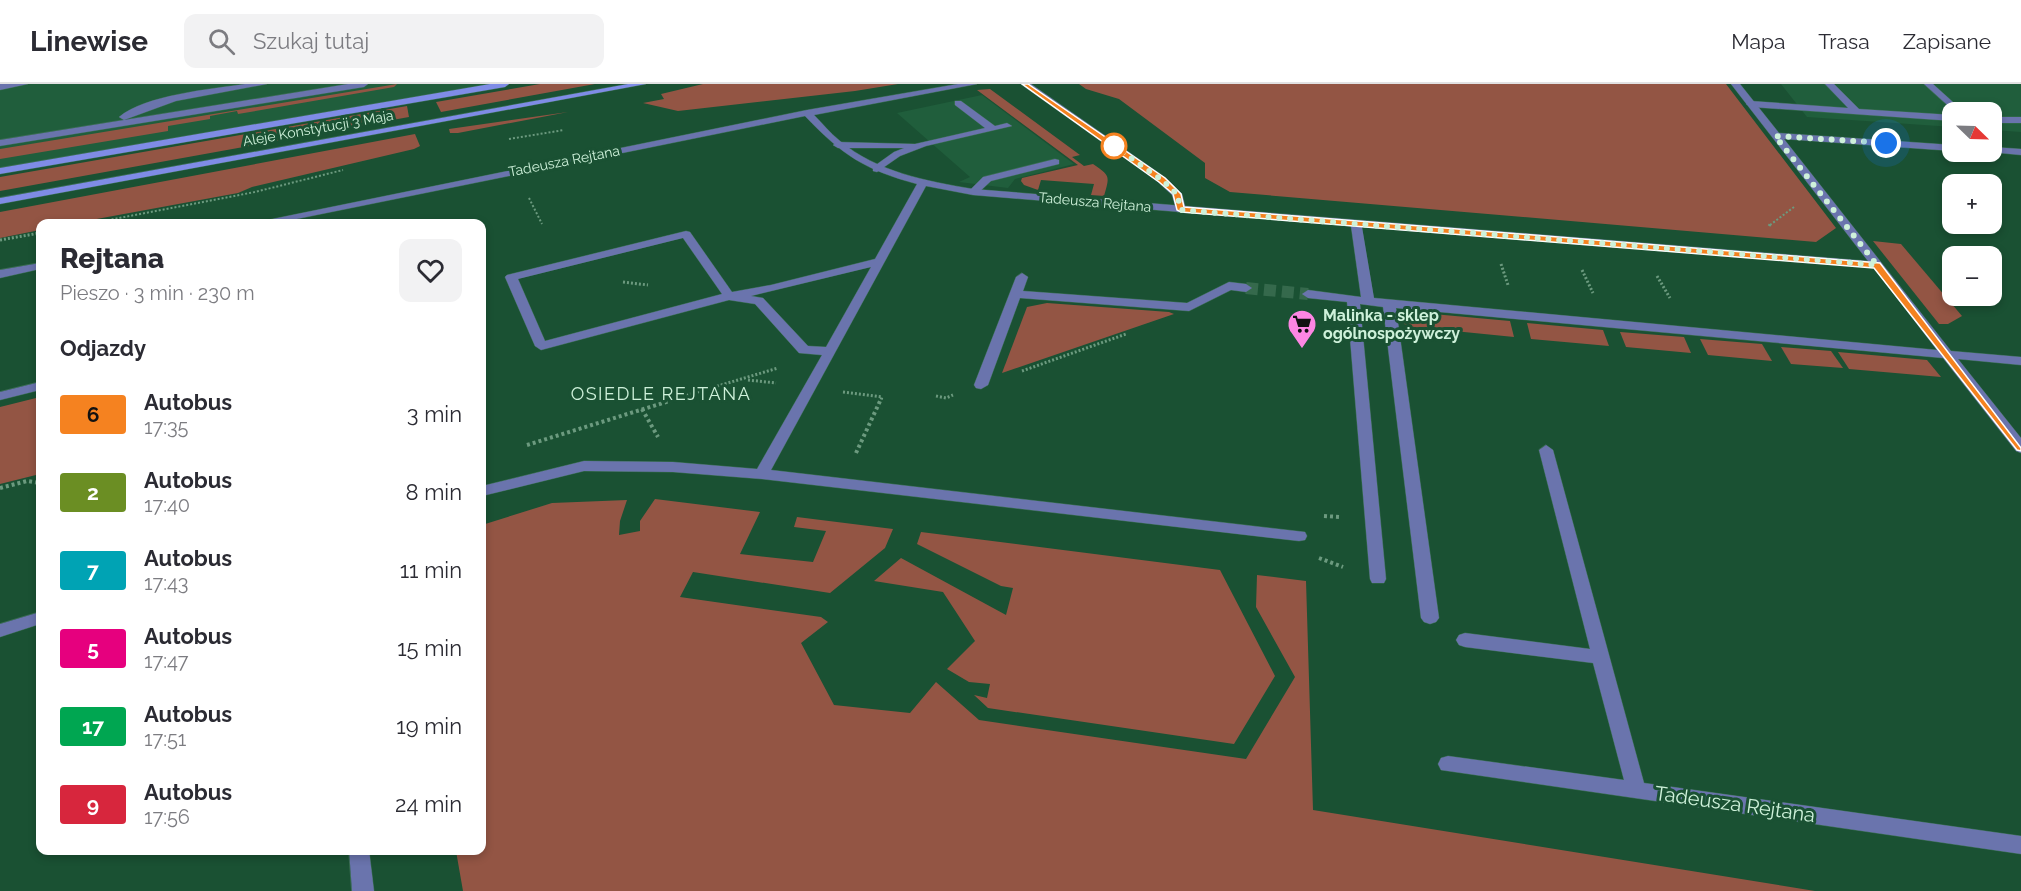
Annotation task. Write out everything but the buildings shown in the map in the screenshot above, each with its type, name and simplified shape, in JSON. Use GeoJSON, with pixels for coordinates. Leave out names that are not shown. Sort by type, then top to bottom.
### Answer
{"type":"FeatureCollection","features":[{"type":"Feature","properties":{"kind":"main road","name":"Aleje Konstytucji 3 Maja"},"geometry":{"type":"LineString","coordinates":[[0,171],[505,84]]}},
{"type":"Feature","properties":{"kind":"main road","name":"Aleje Konstytucji 3 Maja"},"geometry":{"type":"LineString","coordinates":[[0,201],[642,84]]}},
{"type":"Feature","properties":{"kind":"street"},"geometry":{"type":"LineString","coordinates":[[0,87],[20,84]]}},
{"type":"Feature","properties":{"kind":"street"},"geometry":{"type":"LineString","coordinates":[[110,126],[130,114],[157,104],[193,95],[263,84]]}},
{"type":"Feature","properties":{"kind":"street"},"geometry":{"type":"LineString","coordinates":[[0,143],[364,84]]}},
{"type":"Feature","properties":{"kind":"street","name":"Tadeusza Rejtana"},"geometry":{"type":"LineString","coordinates":[[275,219],[807,113],[973,84]]}},
{"type":"Feature","properties":{"kind":"street"},"geometry":{"type":"LineString","coordinates":[[1025,84],[1162,180],[1177,194],[1181,210]]}},
{"type":"Feature","properties":{"kind":"street"},"geometry":{"type":"LineString","coordinates":[[1735,84],[2021,448]]}},
{"type":"Feature","properties":{"kind":"street"},"geometry":{"type":"LineString","coordinates":[[1829,84],[1857,112]]}},
{"type":"Feature","properties":{"kind":"street"},"geometry":{"type":"LineString","coordinates":[[1928,84],[1949,102]]}},
{"type":"Feature","properties":{"kind":"street"},"geometry":{"type":"LineString","coordinates":[[958,103],[993,129]]}},
{"type":"Feature","properties":{"kind":"street"},"geometry":{"type":"LineString","coordinates":[[1751,104],[1942,117]]}},
{"type":"Feature","properties":{"kind":"street","name":"Tadeusza Rejtana"},"geometry":{"type":"LineString","coordinates":[[807,113],[838,145],[877,169],[923,183],[974,192],[1877,265]]}},
{"type":"Feature","properties":{"kind":"street"},"geometry":{"type":"LineString","coordinates":[[2002,120],[2021,120]]}},
{"type":"Feature","properties":{"kind":"street"},"geometry":{"type":"LineString","coordinates":[[877,169],[897,154],[923,144],[1007,126]]}},
{"type":"Feature","properties":{"kind":"street"},"geometry":{"type":"LineString","coordinates":[[1775,136],[1942,147]]}},
{"type":"Feature","properties":{"kind":"street"},"geometry":{"type":"LineString","coordinates":[[838,145],[923,144]]}},
{"type":"Feature","properties":{"kind":"street"},"geometry":{"type":"LineString","coordinates":[[2002,151],[2021,153]]}},
{"type":"Feature","properties":{"kind":"street"},"geometry":{"type":"LineString","coordinates":[[974,192],[987,179],[1055,162]]}},
{"type":"Feature","properties":{"kind":"street"},"geometry":{"type":"LineString","coordinates":[[762,474],[923,183]]}},
{"type":"Feature","properties":{"kind":"street"},"geometry":{"type":"LineString","coordinates":[[322,209],[323,219]]}},
{"type":"Feature","properties":{"kind":"street"},"geometry":{"type":"LineString","coordinates":[[1356,224],[1378,579]]}},
{"type":"Feature","properties":{"kind":"street"},"geometry":{"type":"LineString","coordinates":[[830,351],[804,350],[759,301],[729,296],[686,234],[511,277],[541,346],[729,296],[771,289],[880,261]]}},
{"type":"Feature","properties":{"kind":"street"},"geometry":{"type":"LineString","coordinates":[[0,274],[36,267]]}},
{"type":"Feature","properties":{"kind":"street"},"geometry":{"type":"LineString","coordinates":[[981,386],[1022,277]]}},
{"type":"Feature","properties":{"kind":"street"},"geometry":{"type":"LineString","coordinates":[[1016,294],[1189,307],[1228,286],[1246,288]]}},
{"type":"Feature","properties":{"kind":"street"},"geometry":{"type":"LineString","coordinates":[[1308,294],[1389,304],[2021,361]]}},
{"type":"Feature","properties":{"kind":"street"},"geometry":{"type":"LineString","coordinates":[[1389,304],[1430,618]]}},
{"type":"Feature","properties":{"kind":"street"},"geometry":{"type":"LineString","coordinates":[[0,396],[36,387]]}},
{"type":"Feature","properties":{"kind":"street"},"geometry":{"type":"LineString","coordinates":[[1546,450],[1636,790]]}},
{"type":"Feature","properties":{"kind":"street"},"geometry":{"type":"LineString","coordinates":[[486,490],[584,466],[673,466],[762,474],[1299,536]]}},
{"type":"Feature","properties":{"kind":"street"},"geometry":{"type":"LineString","coordinates":[[0,631],[36,619]]}},
{"type":"Feature","properties":{"kind":"street"},"geometry":{"type":"LineString","coordinates":[[1465,640],[1601,657]]}},
{"type":"Feature","properties":{"kind":"street","name":"Tadeusza Rejtana"},"geometry":{"type":"LineString","coordinates":[[1448,764],[2021,845]]}},
{"type":"Feature","properties":{"kind":"street"},"geometry":{"type":"LineString","coordinates":[[359,855],[363,891]]}},
{"type":"Feature","properties":{"kind":"path"},"geometry":{"type":"LineString","coordinates":[[114,219],[255,192],[350,168]]}},
{"type":"Feature","properties":{"kind":"path"},"geometry":{"type":"LineString","coordinates":[[1764,232],[1775,219],[1797,205]]}},
{"type":"Feature","properties":{"kind":"path"},"geometry":{"type":"LineString","coordinates":[[0,240],[36,233]]}},
{"type":"Feature","properties":{"kind":"path"},"geometry":{"type":"LineString","coordinates":[[622,282],[657,285]]}},
{"type":"Feature","properties":{"kind":"path"},"geometry":{"type":"LineString","coordinates":[[936,396],[946,398],[1127,334]]}},
{"type":"Feature","properties":{"kind":"path"},"geometry":{"type":"LineString","coordinates":[[526,446],[545,438],[768,372],[783,366],[804,350]]}},
{"type":"Feature","properties":{"kind":"path"},"geometry":{"type":"LineString","coordinates":[[642,409],[658,437]]}},
{"type":"Feature","properties":{"kind":"path"},"geometry":{"type":"LineString","coordinates":[[0,488],[27,481],[36,482]]}},
{"type":"Feature","properties":{"kind":"path"},"geometry":{"type":"LineString","coordinates":[[1313,556],[1378,579]]}},
{"type":"Feature","properties":{"kind":"shaded area"},"geometry":{"type":"Polygon","coordinates":[[[0,84],[505,84],[0,170],[0,84]]]}},
{"type":"Feature","properties":{"kind":"shaded area"},"geometry":{"type":"Polygon","coordinates":[[[397,84],[394,87],[238,114],[237,111],[210,116],[210,119],[168,126],[168,131],[0,159],[0,149],[397,84]]]}},
{"type":"Feature","properties":{"kind":"shaded area"},"geometry":{"type":"Polygon","coordinates":[[[540,84],[595,84],[441,112],[436,102],[540,84]]]}},
{"type":"Feature","properties":{"kind":"shaded area"},"geometry":{"type":"Polygon","coordinates":[[[703,84],[898,84],[678,111],[643,103],[664,99],[661,94],[703,84]]]}},
{"type":"Feature","properties":{"kind":"shaded area"},"geometry":{"type":"Polygon","coordinates":[[[1079,84],[1726,84],[1836,228],[1816,242],[1230,192],[1205,178],[1205,163],[1119,99],[1086,89],[1079,84]]]}},
{"type":"Feature","properties":{"kind":"shaded area"},"geometry":{"type":"Polygon","coordinates":[[[1781,84],[2021,84],[2021,132],[2002,131],[2002,102],[1942,102],[1942,126],[1807,117],[1781,84]]]}},
{"type":"Feature","properties":{"kind":"shaded area"},"geometry":{"type":"Polygon","coordinates":[[[990,89],[1080,155],[1072,157],[1084,166],[1093,164],[1103,171],[1108,180],[1104,196],[1091,195],[1094,184],[1041,180],[1038,190],[1024,185],[1022,178],[1078,165],[977,90],[990,89]]]}},
{"type":"Feature","properties":{"kind":"shaded area"},"geometry":{"type":"Polygon","coordinates":[[[982,95],[1074,164],[1015,179],[1008,188],[959,182],[970,177],[897,113],[982,95]]]}},
{"type":"Feature","properties":{"kind":"shaded area"},"geometry":{"type":"Polygon","coordinates":[[[407,106],[409,117],[0,191],[0,177],[407,106]]]}},
{"type":"Feature","properties":{"kind":"shaded area"},"geometry":{"type":"Polygon","coordinates":[[[568,112],[458,133],[450,133],[449,129],[568,112]]]}},
{"type":"Feature","properties":{"kind":"shaded area"},"geometry":{"type":"Polygon","coordinates":[[[415,134],[420,146],[252,187],[238,193],[97,219],[36,219],[36,231],[0,238],[0,212],[415,134]]]}},
{"type":"Feature","properties":{"kind":"shaded area"},"geometry":{"type":"Polygon","coordinates":[[[1873,241],[1901,244],[1942,292],[1942,306],[1954,306],[1962,316],[1948,324],[1939,324],[1873,241]]]}},
{"type":"Feature","properties":{"kind":"shaded area"},"geometry":{"type":"Polygon","coordinates":[[[1047,303],[1174,314],[1002,373],[1027,307],[1047,303]]]}},
{"type":"Feature","properties":{"kind":"shaded area"},"geometry":{"type":"Polygon","coordinates":[[[1411,312],[1510,321],[1514,337],[1414,327],[1404,324],[1401,318],[1404,314],[1411,312]]]}},
{"type":"Feature","properties":{"kind":"shaded area"},"geometry":{"type":"Polygon","coordinates":[[[1527,323],[1603,330],[1609,346],[1531,339],[1527,323]]]}},
{"type":"Feature","properties":{"kind":"shaded area"},"geometry":{"type":"Polygon","coordinates":[[[1620,332],[1684,337],[1691,353],[1626,347],[1620,332]]]}},
{"type":"Feature","properties":{"kind":"shaded area"},"geometry":{"type":"Polygon","coordinates":[[[1700,339],[1762,344],[1772,361],[1708,355],[1700,339]]]}},
{"type":"Feature","properties":{"kind":"shaded area"},"geometry":{"type":"Polygon","coordinates":[[[1781,347],[1831,351],[1843,368],[1791,364],[1781,347]]]}},
{"type":"Feature","properties":{"kind":"shaded area"},"geometry":{"type":"Polygon","coordinates":[[[1838,352],[1927,360],[1941,377],[1849,369],[1838,352]]]}},
{"type":"Feature","properties":{"kind":"shaded area"},"geometry":{"type":"Polygon","coordinates":[[[36,398],[36,475],[0,484],[0,407],[36,398]]]}},
{"type":"Feature","properties":{"kind":"shaded area"},"geometry":{"type":"Polygon","coordinates":[[[655,499],[760,512],[740,554],[813,562],[826,531],[794,527],[797,517],[893,529],[885,548],[830,593],[693,572],[680,597],[821,617],[828,622],[801,643],[834,705],[910,713],[936,682],[979,720],[1246,759],[1295,677],[1256,607],[1257,575],[1306,581],[1313,810],[1815,891],[463,891],[457,855],[486,855],[486,524],[552,503],[627,500],[620,521],[619,535],[640,531],[640,521],[655,499]]]}},
{"type":"Feature","properties":{"kind":"shaded area"},"geometry":{"type":"Polygon","coordinates":[[[921,532],[1220,570],[1275,676],[1234,744],[988,708],[974,695],[987,698],[990,684],[969,682],[947,669],[975,641],[943,592],[874,581],[901,558],[1006,615],[1013,588],[1001,586],[917,544],[921,532]]]}},
{"type":"Feature","properties":{"kind":"tunnel"},"geometry":{"type":"LineString","coordinates":[[1246,288],[1308,294]]}},
{"type":"Feature","properties":{"kind":"bus line","name":"6"},"geometry":{"type":"LineString","coordinates":[[1025,84],[1162,180],[1177,194],[1181,210],[1877,265],[2021,448]]}},
{"type":"Feature","properties":{"kind":"place","name":"Malinka - sklep ogólnospożywczy"},"geometry":{"type":"Point","coordinates":[1302,350]}},
{"type":"Feature","properties":{"kind":"district","name":"OSIEDLE REJTANA"},"geometry":{"type":"Point","coordinates":[661,394]}},
{"type":"Feature","properties":{"kind":"route"},"geometry":{"type":"LineString","coordinates":[[1114,146],[1162,180],[1177,194],[1181,210],[1877,265],[1775,136],[1886,143]]}}]}
